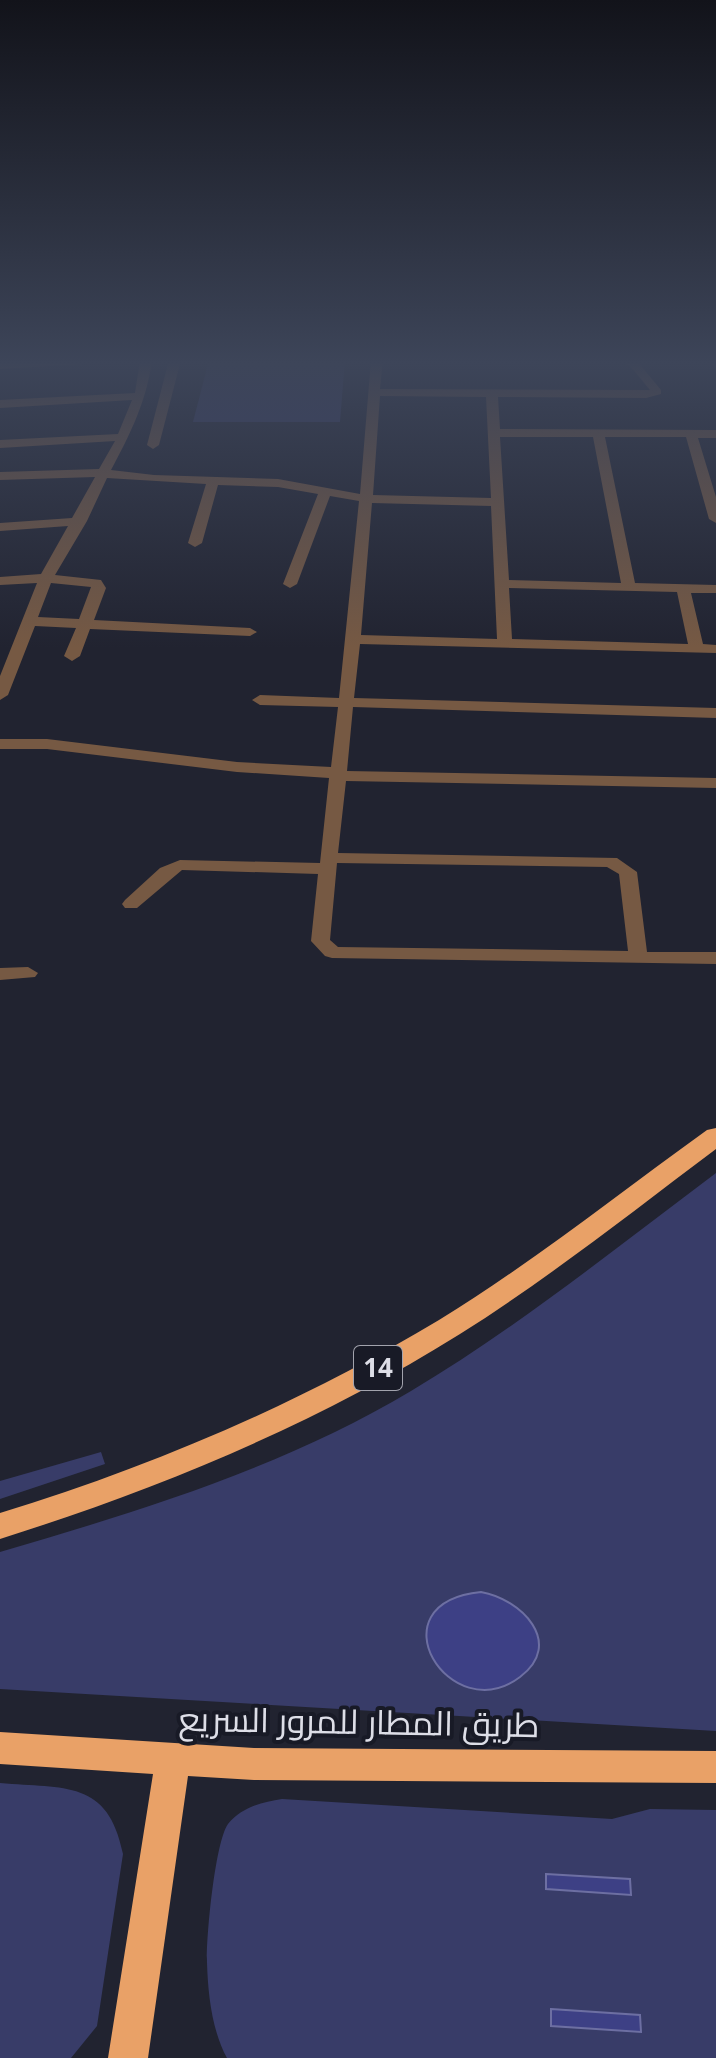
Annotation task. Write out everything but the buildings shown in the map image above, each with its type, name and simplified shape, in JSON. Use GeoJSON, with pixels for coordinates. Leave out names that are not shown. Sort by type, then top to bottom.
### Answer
{"type":"FeatureCollection","features":[{"type":"Feature","properties":{"kind":"highway","name":"14"},"geometry":{"type":"LineString","coordinates":[[0,1526],[165,1469],[305,1406],[386,1363],[508,1287],[716,1136]]}},
{"type":"Feature","properties":{"kind":"highway","name":"طريق المطار للمرور السريع"},"geometry":{"type":"LineString","coordinates":[[0,1748],[254,1764],[716,1767]]}},
{"type":"Feature","properties":{"kind":"highway"},"geometry":{"type":"LineString","coordinates":[[128,2058],[173,1758]]}},
{"type":"Feature","properties":{"kind":"street"},"geometry":{"type":"LineString","coordinates":[[0,695],[19,640],[46,578],[80,521],[100,473],[111,456]]}},
{"type":"Feature","properties":{"kind":"street"},"geometry":{"type":"LineString","coordinates":[[370,456],[320,941],[332,952],[716,958]]}},
{"type":"Feature","properties":{"kind":"street"},"geometry":{"type":"LineString","coordinates":[[493,456],[505,644]]}},
{"type":"Feature","properties":{"kind":"street"},"geometry":{"type":"LineString","coordinates":[[603,456],[629,586]]}},
{"type":"Feature","properties":{"kind":"street"},"geometry":{"type":"LineString","coordinates":[[697,456],[716,519]]}},
{"type":"Feature","properties":{"kind":"street"},"geometry":{"type":"LineString","coordinates":[[0,476],[100,473],[278,483],[367,499],[496,502]]}},
{"type":"Feature","properties":{"kind":"street"},"geometry":{"type":"LineString","coordinates":[[195,543],[213,481]]}},
{"type":"Feature","properties":{"kind":"street"},"geometry":{"type":"LineString","coordinates":[[290,584],[325,492]]}},
{"type":"Feature","properties":{"kind":"street"},"geometry":{"type":"LineString","coordinates":[[0,527],[80,521]]}},
{"type":"Feature","properties":{"kind":"street"},"geometry":{"type":"LineString","coordinates":[[0,581],[46,578],[96,583],[99,588],[72,656]]}},
{"type":"Feature","properties":{"kind":"street"},"geometry":{"type":"LineString","coordinates":[[501,584],[716,589]]}},
{"type":"Feature","properties":{"kind":"street"},"geometry":{"type":"LineString","coordinates":[[683,588],[696,648]]}},
{"type":"Feature","properties":{"kind":"street"},"geometry":{"type":"LineString","coordinates":[[27,621],[250,632]]}},
{"type":"Feature","properties":{"kind":"street"},"geometry":{"type":"LineString","coordinates":[[351,639],[716,649]]}},
{"type":"Feature","properties":{"kind":"street"},"geometry":{"type":"LineString","coordinates":[[0,642],[19,640]]}},
{"type":"Feature","properties":{"kind":"street"},"geometry":{"type":"LineString","coordinates":[[260,700],[716,713]]}},
{"type":"Feature","properties":{"kind":"street"},"geometry":{"type":"LineString","coordinates":[[0,744],[47,744],[237,767],[336,774],[716,783]]}},
{"type":"Feature","properties":{"kind":"street"},"geometry":{"type":"LineString","coordinates":[[131,904],[146,894],[166,869],[180,865],[611,862],[628,872],[638,958]]}},
{"type":"Feature","properties":{"kind":"street"},"geometry":{"type":"LineString","coordinates":[[0,974],[28,973]]}},
{"type":"Feature","properties":{"kind":"shaded area"},"geometry":{"type":"Polygon","coordinates":[[[716,1173],[716,1731],[0,1689],[0,1552],[210,1485],[262,1465],[363,1418],[490,1340],[716,1173]]]}},
{"type":"Feature","properties":{"kind":"shaded area"},"geometry":{"type":"Polygon","coordinates":[[[101,1452],[105,1464],[0,1499],[0,1481],[101,1452]]]}},
{"type":"Feature","properties":{"kind":"shaded area"},"geometry":{"type":"Polygon","coordinates":[[[481,1592],[510,1603],[523,1613],[538,1637],[539,1650],[533,1664],[520,1677],[494,1689],[469,1688],[448,1676],[433,1658],[427,1638],[431,1617],[448,1601],[481,1592]]]}},
{"type":"Feature","properties":{"kind":"shaded area"},"geometry":{"type":"Polygon","coordinates":[[[0,1783],[64,1788],[95,1800],[107,1812],[123,1854],[97,2026],[71,2058],[0,2058],[0,1783]]]}},
{"type":"Feature","properties":{"kind":"shaded area"},"geometry":{"type":"Polygon","coordinates":[[[282,1799],[612,1819],[650,1809],[716,1810],[716,2058],[227,2058],[212,2012],[207,1963],[219,1850],[228,1824],[240,1813],[253,1806],[282,1799]]]}},
{"type":"Feature","properties":{"kind":"shaded area"},"geometry":{"type":"Polygon","coordinates":[[[546,1874],[630,1879],[631,1895],[546,1889],[546,1874]]]}},
{"type":"Feature","properties":{"kind":"shaded area"},"geometry":{"type":"Polygon","coordinates":[[[551,2009],[640,2015],[641,2032],[551,2026],[551,2009]]]}}]}
